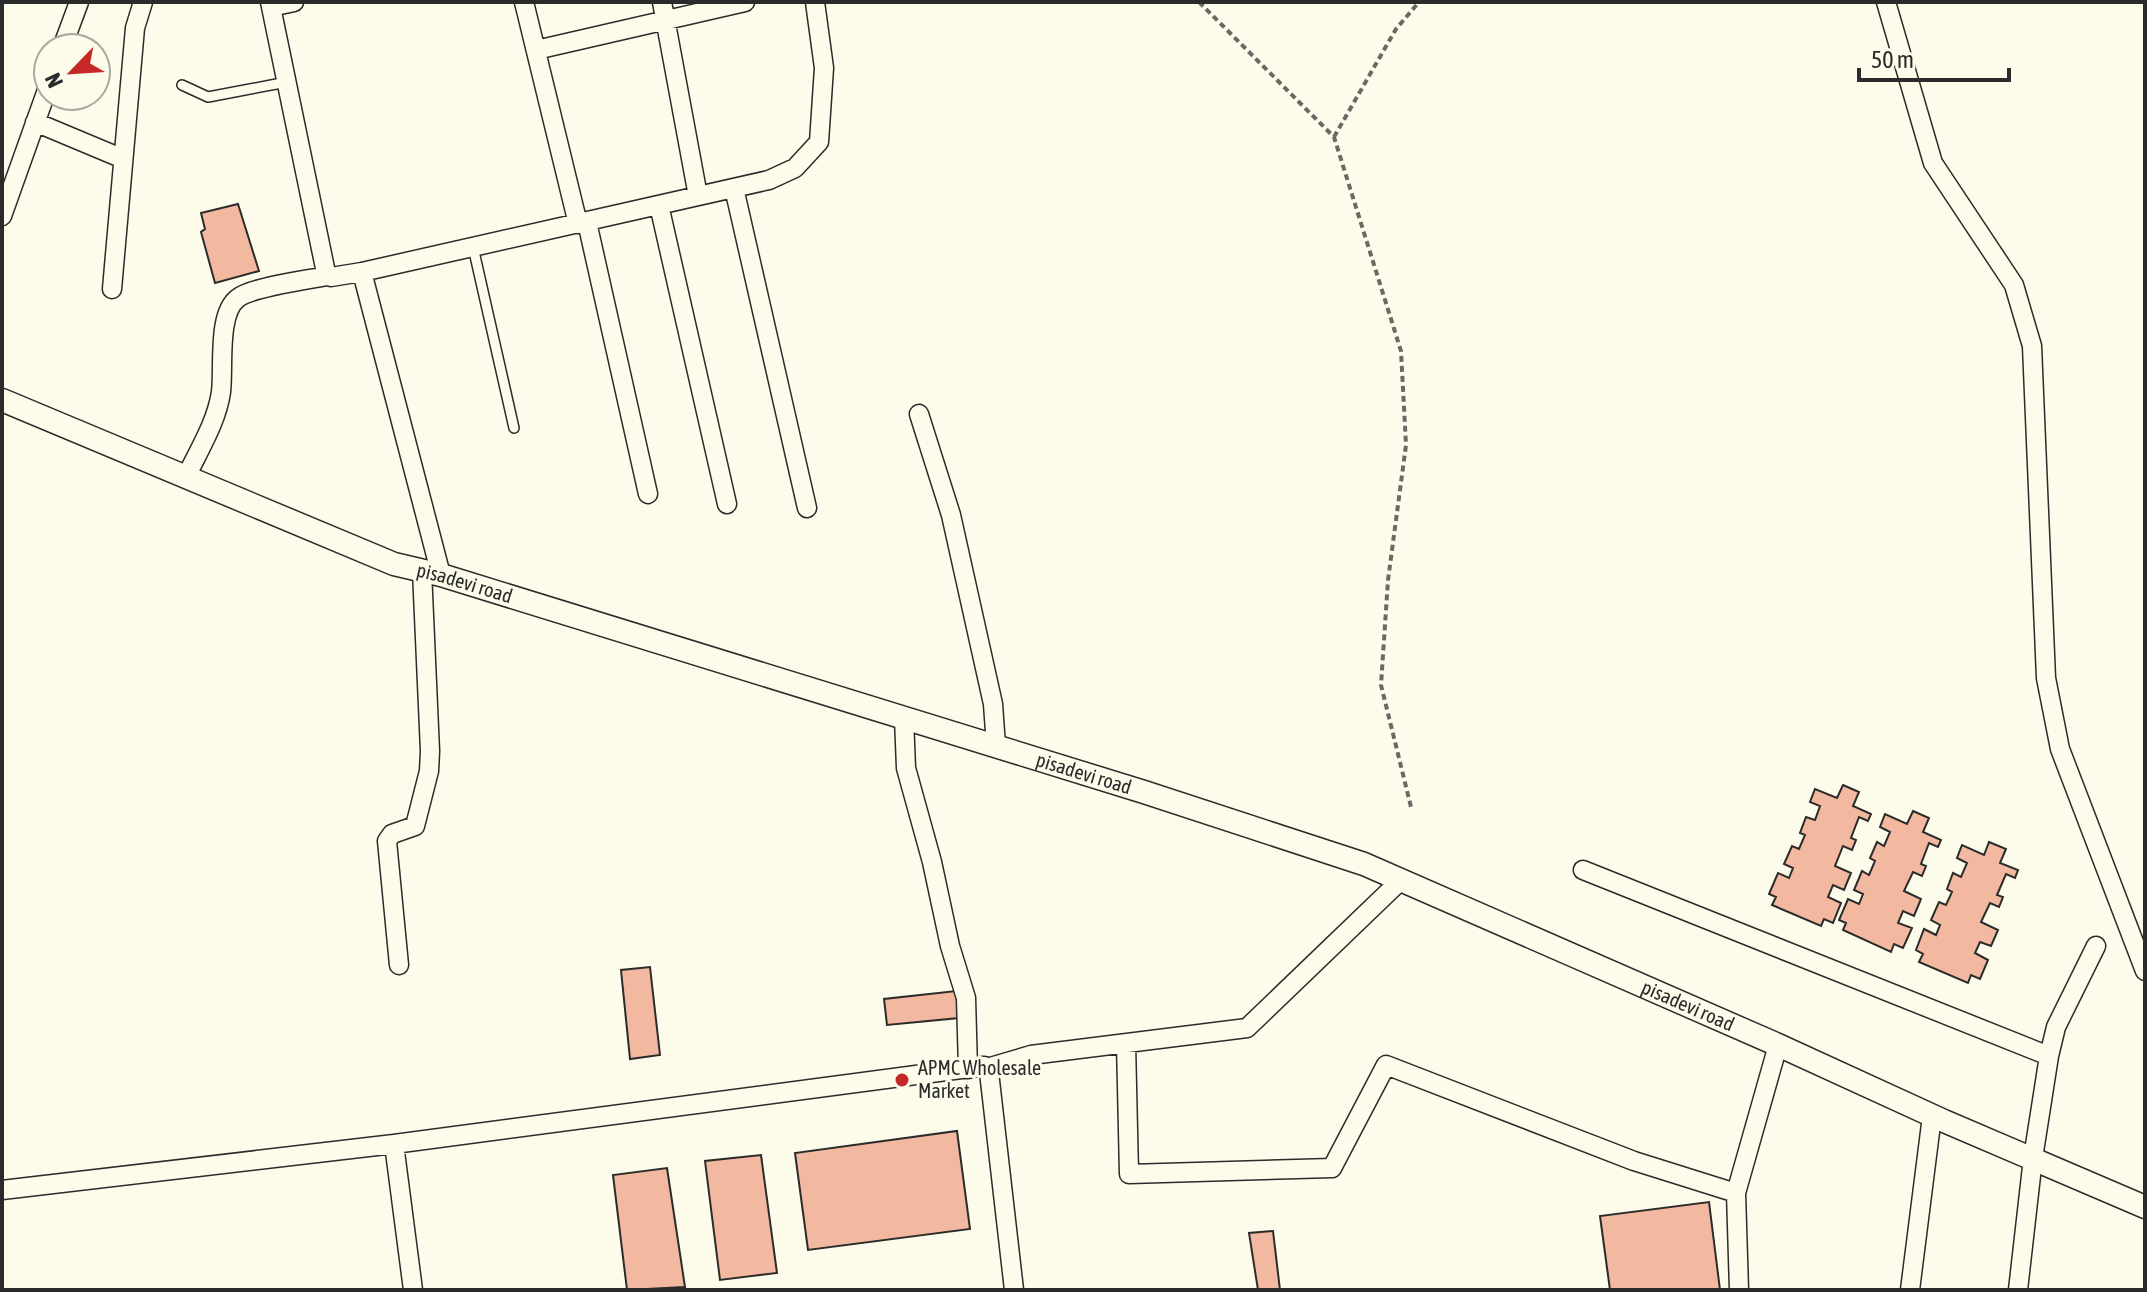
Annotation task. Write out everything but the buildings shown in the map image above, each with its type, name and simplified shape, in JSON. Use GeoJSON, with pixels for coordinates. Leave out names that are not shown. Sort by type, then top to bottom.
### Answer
{"type":"FeatureCollection","features":[{"type":"Feature","properties":{"kind":"street"},"geometry":{"type":"LineString","coordinates":[[68,32],[79,2]]}},
{"type":"Feature","properties":{"kind":"street"},"geometry":{"type":"LineString","coordinates":[[112,289],[121,158],[135,28],[143,2]]}},
{"type":"Feature","properties":{"kind":"street"},"geometry":{"type":"LineString","coordinates":[[294,2],[271,4],[327,276]]}},
{"type":"Feature","properties":{"kind":"street"},"geometry":{"type":"LineString","coordinates":[[524,2],[648,494]]}},
{"type":"Feature","properties":{"kind":"street"},"geometry":{"type":"LineString","coordinates":[[536,50],[664,11],[745,2]]}},
{"type":"Feature","properties":{"kind":"street"},"geometry":{"type":"LineString","coordinates":[[186,477],[216,414],[221,393],[228,308],[244,294],[327,276],[362,272],[582,223],[769,180],[795,168],[819,142],[824,68],[815,2]]}},
{"type":"Feature","properties":{"kind":"street"},"geometry":{"type":"LineString","coordinates":[[1886,2],[1933,163],[2014,285],[2024,314],[2032,346],[2046,678],[2052,717],[2060,749],[2145,971]]}},
{"type":"Feature","properties":{"kind":"street"},"geometry":{"type":"LineString","coordinates":[[664,11],[698,196]]}},
{"type":"Feature","properties":{"kind":"street"},"geometry":{"type":"LineString","coordinates":[[2,216],[39,112]]}},
{"type":"Feature","properties":{"kind":"street"},"geometry":{"type":"LineString","coordinates":[[35,122],[121,158]]}},
{"type":"Feature","properties":{"kind":"street"},"geometry":{"type":"LineString","coordinates":[[734,188],[807,508]]}},
{"type":"Feature","properties":{"kind":"street"},"geometry":{"type":"LineString","coordinates":[[659,205],[727,504]]}},
{"type":"Feature","properties":{"kind":"street"},"geometry":{"type":"LineString","coordinates":[[362,272],[431,573],[429,771],[415,826],[392,834],[387,841],[399,965]]}},
{"type":"Feature","properties":{"kind":"street","name":"pisadevi road"},"geometry":{"type":"LineString","coordinates":[[2,400],[394,564],[996,746],[1364,864],[2145,1207]]}},
{"type":"Feature","properties":{"kind":"street"},"geometry":{"type":"LineString","coordinates":[[919,414],[951,515],[993,704],[996,746]]}},
{"type":"Feature","properties":{"kind":"street"},"geometry":{"type":"LineString","coordinates":[[904,718],[906,768],[966,998],[1014,1290]]}},
{"type":"Feature","properties":{"kind":"street"},"geometry":{"type":"LineString","coordinates":[[1583,870],[2049,1056]]}},
{"type":"Feature","properties":{"kind":"street"},"geometry":{"type":"LineString","coordinates":[[2,1190],[394,1144],[978,1068],[1031,1055],[1247,1028],[1401,880]]}},
{"type":"Feature","properties":{"kind":"street"},"geometry":{"type":"LineString","coordinates":[[2018,1290],[2033,1158],[2049,1056],[2056,1027],[2096,946]]}},
{"type":"Feature","properties":{"kind":"street"},"geometry":{"type":"LineString","coordinates":[[1126,1043],[1129,1174],[1332,1168],[1386,1065],[1634,1161],[1736,1193]]}},
{"type":"Feature","properties":{"kind":"street"},"geometry":{"type":"LineString","coordinates":[[1739,1290],[1736,1193],[1778,1045]]}},
{"type":"Feature","properties":{"kind":"street"},"geometry":{"type":"LineString","coordinates":[[1910,1290],[1932,1116]]}},
{"type":"Feature","properties":{"kind":"street"},"geometry":{"type":"LineString","coordinates":[[394,1144],[413,1290]]}},
{"type":"Feature","properties":{"kind":"lane"},"geometry":{"type":"LineString","coordinates":[[182,85],[208,97],[287,82]]}},
{"type":"Feature","properties":{"kind":"lane"},"geometry":{"type":"LineString","coordinates":[[473,247],[514,428]]}},
{"type":"Feature","properties":{"kind":"path"},"geometry":{"type":"LineString","coordinates":[[1199,2],[1334,137],[1401,351],[1406,445],[1388,580],[1381,685],[1411,807]]}},
{"type":"Feature","properties":{"kind":"path"},"geometry":{"type":"LineString","coordinates":[[1334,137],[1396,29],[1419,2]]}},
{"type":"Feature","properties":{"kind":"place","name":"APMC Wholesale Market"},"geometry":{"type":"Point","coordinates":[902,1080]}}]}
